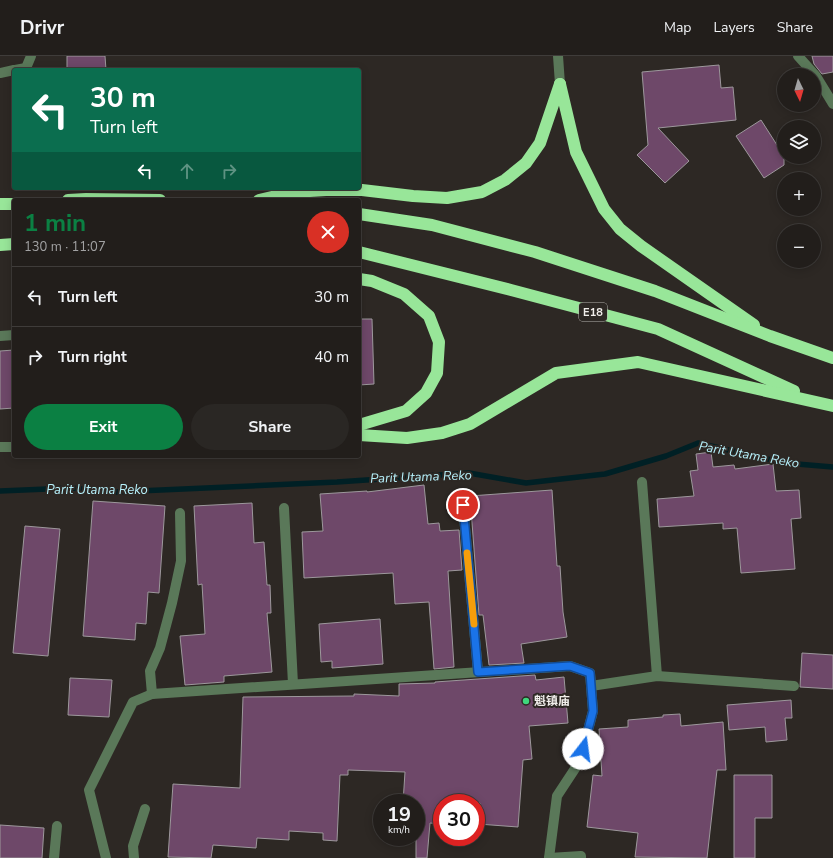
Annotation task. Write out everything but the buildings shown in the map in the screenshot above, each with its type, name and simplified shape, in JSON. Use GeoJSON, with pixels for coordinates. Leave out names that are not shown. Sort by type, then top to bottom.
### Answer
{"type":"FeatureCollection","features":[{"type":"Feature","properties":{"kind":"highway"},"geometry":{"type":"LineString","coordinates":[[268,198],[293,192],[326,190],[362,190],[412,196],[447,198],[482,192],[505,180],[526,163],[540,143],[560,84]]}},
{"type":"Feature","properties":{"kind":"highway"},"geometry":{"type":"LineString","coordinates":[[560,84],[576,152],[604,208],[620,229],[641,246],[770,336]]}},
{"type":"Feature","properties":{"kind":"highway"},"geometry":{"type":"LineString","coordinates":[[0,204],[12,204]]}},
{"type":"Feature","properties":{"kind":"highway"},"geometry":{"type":"LineString","coordinates":[[361,214],[432,225],[535,252],[655,291],[770,336],[828,356]]}},
{"type":"Feature","properties":{"kind":"highway"},"geometry":{"type":"LineString","coordinates":[[0,245],[12,244]]}},
{"type":"Feature","properties":{"kind":"highway","name":"E18"},"geometry":{"type":"LineString","coordinates":[[361,252],[658,329],[817,402],[833,406]]}},
{"type":"Feature","properties":{"kind":"highway"},"geometry":{"type":"LineString","coordinates":[[361,279],[372,281],[404,294],[429,316],[439,342],[437,373],[426,393],[406,411],[361,424]]}},
{"type":"Feature","properties":{"kind":"highway"},"geometry":{"type":"LineString","coordinates":[[361,435],[407,438],[442,433],[470,424],[556,373],[638,362],[817,402]]}},
{"type":"Feature","properties":{"kind":"street"},"geometry":{"type":"LineString","coordinates":[[26,68],[31,56]]}},
{"type":"Feature","properties":{"kind":"street"},"geometry":{"type":"LineString","coordinates":[[558,56],[560,84]]}},
{"type":"Feature","properties":{"kind":"street"},"geometry":{"type":"LineString","coordinates":[[798,56],[816,76],[833,104]]}},
{"type":"Feature","properties":{"kind":"street"},"geometry":{"type":"LineString","coordinates":[[0,73],[12,71]]}},
{"type":"Feature","properties":{"kind":"street"},"geometry":{"type":"LineString","coordinates":[[0,336],[12,335]]}},
{"type":"Feature","properties":{"kind":"street"},"geometry":{"type":"LineString","coordinates":[[0,447],[12,447]]}},
{"type":"Feature","properties":{"kind":"street"},"geometry":{"type":"LineString","coordinates":[[642,482],[657,676]]}},
{"type":"Feature","properties":{"kind":"street"},"geometry":{"type":"LineString","coordinates":[[463,505],[478,672]]}},
{"type":"Feature","properties":{"kind":"street"},"geometry":{"type":"LineString","coordinates":[[284,508],[293,684]]}},
{"type":"Feature","properties":{"kind":"street"},"geometry":{"type":"LineString","coordinates":[[152,694],[150,671],[160,648],[172,604],[181,561],[180,513]]}},
{"type":"Feature","properties":{"kind":"street"},"geometry":{"type":"LineString","coordinates":[[106,858],[89,790],[133,702],[152,694],[570,666],[590,673],[593,711],[580,761],[557,796],[549,858],[581,857]]}},
{"type":"Feature","properties":{"kind":"street"},"geometry":{"type":"LineString","coordinates":[[591,686],[657,676],[794,686]]}},
{"type":"Feature","properties":{"kind":"street"},"geometry":{"type":"LineString","coordinates":[[134,858],[133,846],[145,809]]}},
{"type":"Feature","properties":{"kind":"street"},"geometry":{"type":"LineString","coordinates":[[54,858],[57,826]]}},
{"type":"Feature","properties":{"kind":"waterway","name":"Parit Utama Reko"},"geometry":{"type":"LineString","coordinates":[[0,491],[71,488],[116,492],[337,482],[469,473],[526,483],[605,474],[666,456],[698,443],[785,463],[833,467]]}},
{"type":"Feature","properties":{"kind":"slow traffic"},"geometry":{"type":"LineString","coordinates":[[467,553],[474,624]]}},
{"type":"Feature","properties":{"kind":"place","name":"魁镇庙"},"geometry":{"type":"Point","coordinates":[526,701]}},
{"type":"Feature","properties":{"kind":"route"},"geometry":{"type":"LineString","coordinates":[[463,505],[478,672],[570,666],[590,673],[593,711],[583,749]]}}]}
